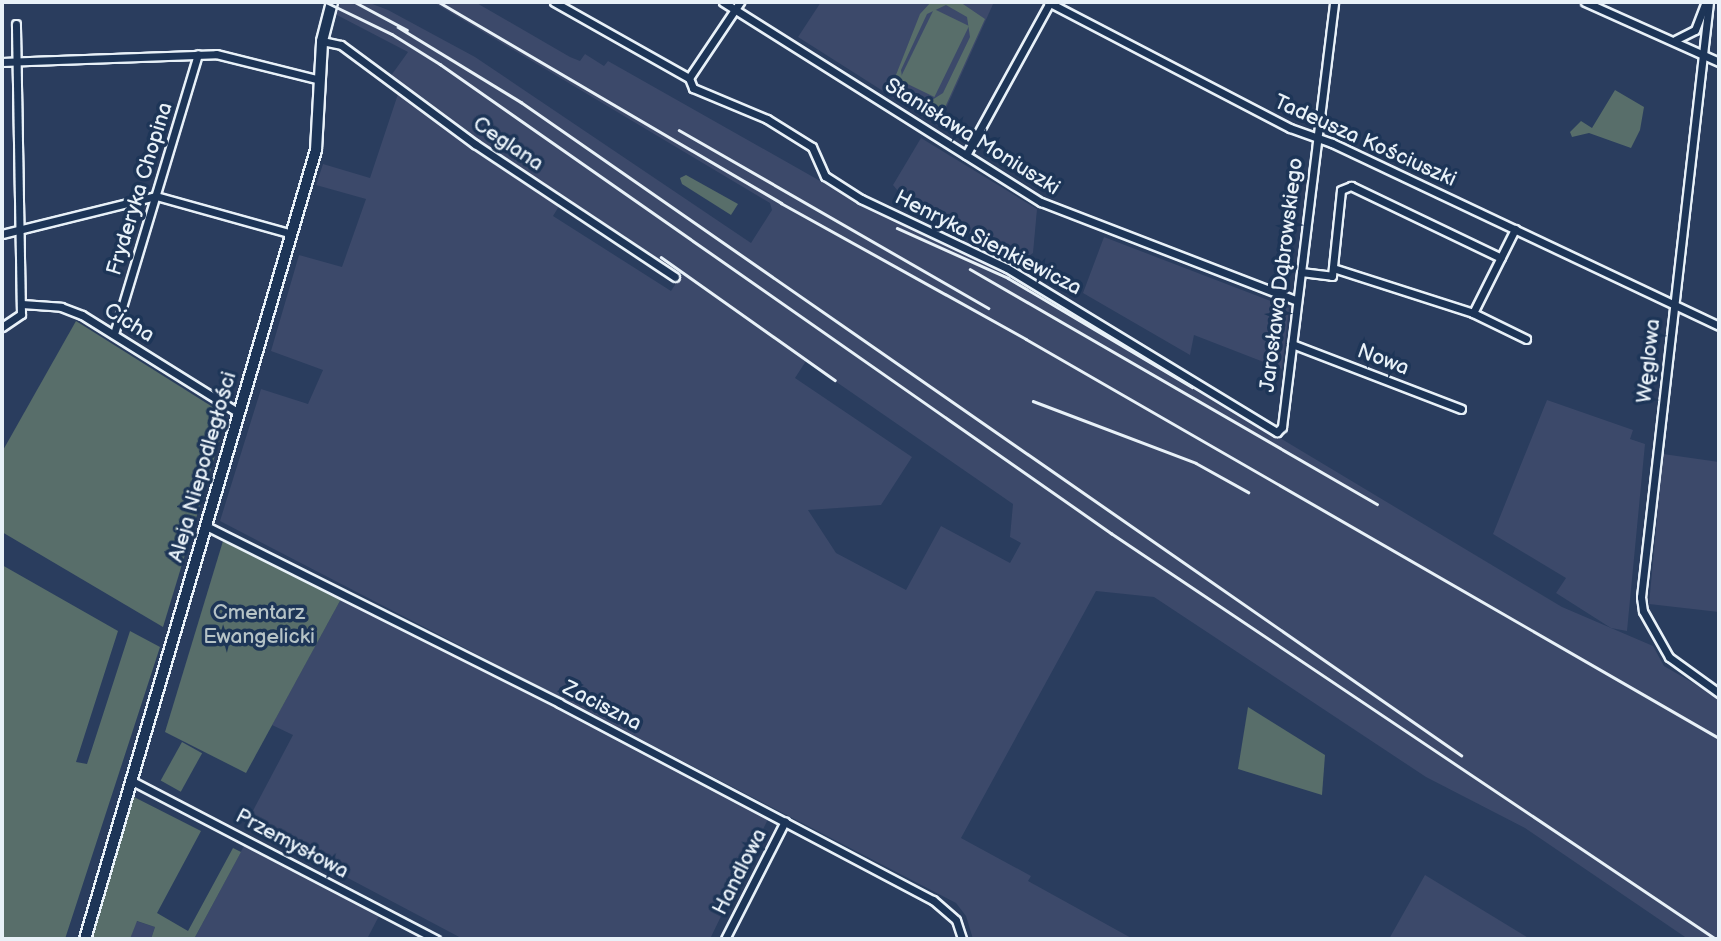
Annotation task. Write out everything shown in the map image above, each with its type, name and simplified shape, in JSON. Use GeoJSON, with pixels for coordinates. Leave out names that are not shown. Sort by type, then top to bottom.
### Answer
{"type":"FeatureCollection","features":[{"type":"Feature","properties":{"kind":"main road","name":"Aleja Niepodległości"},"geometry":{"type":"LineString","coordinates":[[85,939],[318,140],[322,41],[332,2]]}},
{"type":"Feature","properties":{"kind":"street","name":"Henryka Sienkiewicza"},"geometry":{"type":"LineString","coordinates":[[554,2],[689,78],[693,88],[767,119],[812,147],[825,176],[861,199],[1007,268],[1159,356],[1247,416],[1277,432],[1282,427]]}},
{"type":"Feature","properties":{"kind":"street","name":"Stanisława Moniuszki"},"geometry":{"type":"LineString","coordinates":[[723,2],[738,5],[966,155],[1060,211],[1297,301]]}},
{"type":"Feature","properties":{"kind":"street"},"geometry":{"type":"LineString","coordinates":[[966,155],[1049,2]]}},
{"type":"Feature","properties":{"kind":"street","name":"Tadeusza Kościuszki"},"geometry":{"type":"LineString","coordinates":[[1049,2],[1315,137],[1719,326]]}},
{"type":"Feature","properties":{"kind":"street","name":"Jarosława Dąbrowskiego"},"geometry":{"type":"LineString","coordinates":[[1282,427],[1315,137],[1334,2]]}},
{"type":"Feature","properties":{"kind":"street"},"geometry":{"type":"LineString","coordinates":[[1584,2],[1675,40],[1719,62]]}},
{"type":"Feature","properties":{"kind":"street","name":"Węglowa"},"geometry":{"type":"LineString","coordinates":[[1675,40],[1695,30],[1707,2]]}},
{"type":"Feature","properties":{"kind":"street","name":"Węglowa"},"geometry":{"type":"LineString","coordinates":[[1707,2],[1641,597],[1643,611],[1669,657],[1695,680],[1719,693]]}},
{"type":"Feature","properties":{"kind":"street"},"geometry":{"type":"LineString","coordinates":[[689,78],[738,5]]}},
{"type":"Feature","properties":{"kind":"street"},"geometry":{"type":"LineString","coordinates":[[2,327],[19,319],[22,304],[16,24]]}},
{"type":"Feature","properties":{"kind":"street","name":"Ceglana"},"geometry":{"type":"LineString","coordinates":[[322,41],[341,45],[445,123],[675,277]]}},
{"type":"Feature","properties":{"kind":"street","name":"Fryderyka Chopina"},"geometry":{"type":"LineString","coordinates":[[114,334],[198,54]]}},
{"type":"Feature","properties":{"kind":"street"},"geometry":{"type":"LineString","coordinates":[[2,62],[223,55],[320,80]]}},
{"type":"Feature","properties":{"kind":"street"},"geometry":{"type":"LineString","coordinates":[[1301,272],[1332,276],[1341,190],[1351,186],[1501,258]]}},
{"type":"Feature","properties":{"kind":"street"},"geometry":{"type":"LineString","coordinates":[[2,234],[156,196],[292,234]]}},
{"type":"Feature","properties":{"kind":"street"},"geometry":{"type":"LineString","coordinates":[[1473,313],[1514,229]]}},
{"type":"Feature","properties":{"kind":"street"},"geometry":{"type":"LineString","coordinates":[[1333,268],[1473,313],[1526,338]]}},
{"type":"Feature","properties":{"kind":"street","name":"Cicha"},"geometry":{"type":"LineString","coordinates":[[22,304],[73,310],[239,413]]}},
{"type":"Feature","properties":{"kind":"street","name":"Nowa"},"geometry":{"type":"LineString","coordinates":[[1292,344],[1461,409]]}},
{"type":"Feature","properties":{"kind":"street","name":"Zaciszna"},"geometry":{"type":"LineString","coordinates":[[206,526],[785,821],[941,905],[956,920],[962,939]]}},
{"type":"Feature","properties":{"kind":"street","name":"Przemysłowa"},"geometry":{"type":"LineString","coordinates":[[132,781],[436,939]]}},
{"type":"Feature","properties":{"kind":"street","name":"Handlowa"},"geometry":{"type":"LineString","coordinates":[[725,939],[785,821]]}},
{"type":"Feature","properties":{"kind":"shaded area"},"geometry":{"type":"Polygon","coordinates":[[[340,2],[367,2],[388,10],[475,57],[751,243],[772,210],[770,203],[433,2],[475,2],[570,57],[580,61],[585,54],[604,66],[608,61],[859,203],[1001,271],[1562,607],[1653,646],[1664,666],[1719,698],[1719,939],[1688,939],[1525,828],[1426,777],[1154,597],[1096,591],[961,838],[1031,876],[1028,881],[1133,939],[973,939],[966,916],[956,903],[220,521],[261,389],[308,404],[323,370],[271,351],[299,255],[342,267],[366,199],[316,185],[323,164],[370,178],[398,94],[385,84],[408,52],[335,14],[340,2]],[[564,198],[553,216],[671,291],[682,274],[564,198]],[[806,361],[795,378],[912,457],[881,505],[808,510],[836,553],[906,590],[941,526],[1010,563],[1021,543],[1010,537],[1013,504],[806,361]]]}},
{"type":"Feature","properties":{"kind":"shaded area"},"geometry":{"type":"Polygon","coordinates":[[[821,2],[994,2],[938,126],[798,37],[821,2]]]}},
{"type":"Feature","properties":{"kind":"shaded area"},"geometry":{"type":"Polygon","coordinates":[[[921,138],[1037,209],[1033,253],[1023,260],[908,203],[893,185],[921,138]]]}},
{"type":"Feature","properties":{"kind":"shaded area"},"geometry":{"type":"Polygon","coordinates":[[[1104,237],[1289,308],[1282,369],[1194,335],[1190,355],[1083,293],[1104,237]]]}},
{"type":"Feature","properties":{"kind":"shaded area"},"geometry":{"type":"Polygon","coordinates":[[[1547,400],[1633,430],[1630,439],[1645,444],[1627,631],[1611,628],[1556,593],[1566,578],[1493,534],[1547,400]]]}},
{"type":"Feature","properties":{"kind":"shaded area"},"geometry":{"type":"Polygon","coordinates":[[[1663,454],[1719,462],[1719,612],[1649,604],[1663,454]]]}},
{"type":"Feature","properties":{"kind":"shaded area"},"geometry":{"type":"Polygon","coordinates":[[[341,599],[769,817],[710,939],[463,939],[246,824],[293,735],[272,725],[341,599]]]}},
{"type":"Feature","properties":{"kind":"shaded area"},"geometry":{"type":"Polygon","coordinates":[[[245,844],[379,916],[367,939],[194,939],[245,844]]]}},
{"type":"Feature","properties":{"kind":"shaded area"},"geometry":{"type":"Polygon","coordinates":[[[1425,875],[1530,939],[1389,939],[1425,875]]]}},
{"type":"Feature","properties":{"kind":"shaded area"},"geometry":{"type":"Polygon","coordinates":[[[136,921],[155,927],[151,939],[130,939],[136,921]]]}},
{"type":"Feature","properties":{"kind":"green space"},"geometry":{"type":"Polygon","coordinates":[[[931,2],[960,2],[985,19],[942,114],[908,103],[894,80],[920,14],[931,2]],[[946,5],[927,14],[901,70],[904,90],[918,100],[932,100],[943,93],[970,37],[967,17],[946,5]]]}},
{"type":"Feature","properties":{"kind":"green space"},"geometry":{"type":"Polygon","coordinates":[[[934,9],[969,26],[934,97],[899,80],[934,9]]]}},
{"type":"Feature","properties":{"kind":"green space"},"geometry":{"type":"Polygon","coordinates":[[[1615,90],[1644,107],[1640,130],[1631,148],[1589,133],[1572,137],[1570,132],[1581,121],[1592,128],[1615,90]]]}},
{"type":"Feature","properties":{"kind":"green space"},"geometry":{"type":"Polygon","coordinates":[[[686,175],[738,204],[731,215],[682,184],[680,178],[686,175]]]}},
{"type":"Feature","properties":{"kind":"green space"},"geometry":{"type":"Polygon","coordinates":[[[76,321],[227,416],[163,627],[2,532],[2,452],[76,321]]]}},
{"type":"Feature","properties":{"kind":"green space","name":"Cmentarz Ewangelicki"},"geometry":{"type":"Polygon","coordinates":[[[223,541],[341,599],[246,773],[165,732],[223,541]]]}},
{"type":"Feature","properties":{"kind":"green space"},"geometry":{"type":"Polygon","coordinates":[[[2,565],[118,631],[76,762],[87,764],[130,631],[160,647],[65,939],[2,939],[2,565]]]}},
{"type":"Feature","properties":{"kind":"green space"},"geometry":{"type":"Polygon","coordinates":[[[1248,707],[1325,755],[1322,795],[1238,769],[1248,707]]]}},
{"type":"Feature","properties":{"kind":"green space"},"geometry":{"type":"Polygon","coordinates":[[[182,742],[202,753],[181,792],[161,780],[182,742]]]}},
{"type":"Feature","properties":{"kind":"green space"},"geometry":{"type":"Polygon","coordinates":[[[134,797],[201,831],[157,913],[188,931],[233,848],[241,852],[194,939],[151,939],[155,927],[137,921],[130,939],[92,939],[134,797]]]}},
{"type":"Feature","properties":{"kind":"railway"},"geometry":{"type":"LineString","coordinates":[[326,2],[392,34],[440,64],[1111,533],[1716,939]]}},
{"type":"Feature","properties":{"kind":"railway"},"geometry":{"type":"LineString","coordinates":[[355,2],[407,30]]}},
{"type":"Feature","properties":{"kind":"railway"},"geometry":{"type":"LineString","coordinates":[[439,2],[781,203],[1026,339],[1719,738]]}},
{"type":"Feature","properties":{"kind":"railway"},"geometry":{"type":"LineString","coordinates":[[398,27],[521,102],[1461,755]]}},
{"type":"Feature","properties":{"kind":"railway"},"geometry":{"type":"LineString","coordinates":[[679,130],[988,308]]}},
{"type":"Feature","properties":{"kind":"railway"},"geometry":{"type":"LineString","coordinates":[[897,228],[1008,278],[1192,387]]}},
{"type":"Feature","properties":{"kind":"railway"},"geometry":{"type":"LineString","coordinates":[[661,257],[835,380]]}},
{"type":"Feature","properties":{"kind":"railway"},"geometry":{"type":"LineString","coordinates":[[970,269],[1377,504]]}},
{"type":"Feature","properties":{"kind":"railway"},"geometry":{"type":"LineString","coordinates":[[1033,401],[1196,463],[1248,492]]}}]}
